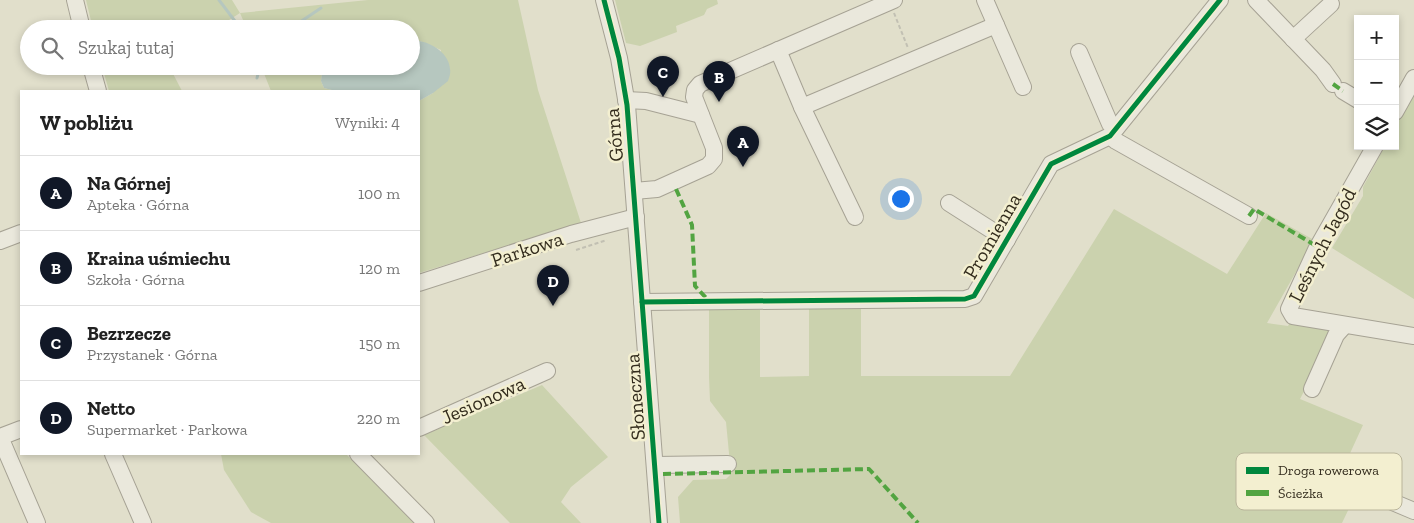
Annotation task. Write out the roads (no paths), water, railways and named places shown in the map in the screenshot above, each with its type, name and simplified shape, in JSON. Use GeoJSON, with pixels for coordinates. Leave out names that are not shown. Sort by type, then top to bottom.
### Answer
{"type":"FeatureCollection","features":[{"type":"Feature","properties":{"kind":"street"},"geometry":{"type":"LineString","coordinates":[[75,0],[80,20]]}},
{"type":"Feature","properties":{"kind":"street","name":"Górna"},"geometry":{"type":"LineString","coordinates":[[604,0],[620,58],[626,100],[640,269]]}},
{"type":"Feature","properties":{"kind":"street"},"geometry":{"type":"LineString","coordinates":[[985,0],[1023,87]]}},
{"type":"Feature","properties":{"kind":"street","name":"Promienna"},"geometry":{"type":"LineString","coordinates":[[642,302],[970,298],[977,292],[1051,164],[1113,132],[1220,0]]}},
{"type":"Feature","properties":{"kind":"street"},"geometry":{"type":"LineString","coordinates":[[1256,0],[1338,88],[1354,98]]}},
{"type":"Feature","properties":{"kind":"street"},"geometry":{"type":"LineString","coordinates":[[634,191],[657,189],[710,165],[714,159],[715,153],[694,95],[696,88],[700,84],[778,50],[893,4]]}},
{"type":"Feature","properties":{"kind":"street"},"geometry":{"type":"LineString","coordinates":[[1293,39],[1331,4]]}},
{"type":"Feature","properties":{"kind":"street"},"geometry":{"type":"LineString","coordinates":[[802,107],[996,25]]}},
{"type":"Feature","properties":{"kind":"street"},"geometry":{"type":"LineString","coordinates":[[778,50],[802,107],[855,216]]}},
{"type":"Feature","properties":{"kind":"street"},"geometry":{"type":"LineString","coordinates":[[1079,52],[1116,141],[1249,216]]}},
{"type":"Feature","properties":{"kind":"street"},"geometry":{"type":"LineString","coordinates":[[94,75],[98,90]]}},
{"type":"Feature","properties":{"kind":"street"},"geometry":{"type":"LineString","coordinates":[[1399,105],[1414,78]]}},
{"type":"Feature","properties":{"kind":"street"},"geometry":{"type":"LineString","coordinates":[[626,100],[646,101],[701,115]]}},
{"type":"Feature","properties":{"kind":"street","name":"Leśnych Jagód"},"geometry":{"type":"LineString","coordinates":[[1373,150],[1316,250],[1289,310],[1294,316],[1414,336]]}},
{"type":"Feature","properties":{"kind":"street"},"geometry":{"type":"LineString","coordinates":[[949,203],[1007,240]]}},
{"type":"Feature","properties":{"kind":"street","name":"Parkowa"},"geometry":{"type":"LineString","coordinates":[[420,283],[571,234],[636,216]]}},
{"type":"Feature","properties":{"kind":"street"},"geometry":{"type":"LineString","coordinates":[[2,236],[20,233]]}},
{"type":"Feature","properties":{"kind":"street","name":"Słoneczna"},"geometry":{"type":"LineString","coordinates":[[640,269],[659,523]]}},
{"type":"Feature","properties":{"kind":"street"},"geometry":{"type":"LineString","coordinates":[[1312,389],[1336,335],[1345,325]]}},
{"type":"Feature","properties":{"kind":"street","name":"Jesionowa"},"geometry":{"type":"LineString","coordinates":[[420,428],[547,371]]}},
{"type":"Feature","properties":{"kind":"street"},"geometry":{"type":"LineString","coordinates":[[20,429],[0,437],[37,523]]}},
{"type":"Feature","properties":{"kind":"street"},"geometry":{"type":"LineString","coordinates":[[113,455],[143,523]]}},
{"type":"Feature","properties":{"kind":"street"},"geometry":{"type":"LineString","coordinates":[[359,455],[426,523]]}},
{"type":"Feature","properties":{"kind":"street"},"geometry":{"type":"LineString","coordinates":[[655,465],[728,464]]}},
{"type":"Feature","properties":{"kind":"street"},"geometry":{"type":"LineString","coordinates":[[1402,507],[1414,512]]}},
{"type":"Feature","properties":{"kind":"waterway"},"geometry":{"type":"LineString","coordinates":[[219,0],[234,20]]}},
{"type":"Feature","properties":{"kind":"waterway"},"geometry":{"type":"LineString","coordinates":[[303,20],[321,8]]}},
{"type":"Feature","properties":{"kind":"place","name":"Bezrzecze"},"geometry":{"type":"Point","coordinates":[663,97]}},
{"type":"Feature","properties":{"kind":"place","name":"Kraina uśmiechu"},"geometry":{"type":"Point","coordinates":[719,102]}},
{"type":"Feature","properties":{"kind":"place","name":"Na Górnej"},"geometry":{"type":"Point","coordinates":[743,167]}},
{"type":"Feature","properties":{"kind":"place","name":"Netto"},"geometry":{"type":"Point","coordinates":[553,306]}}]}
